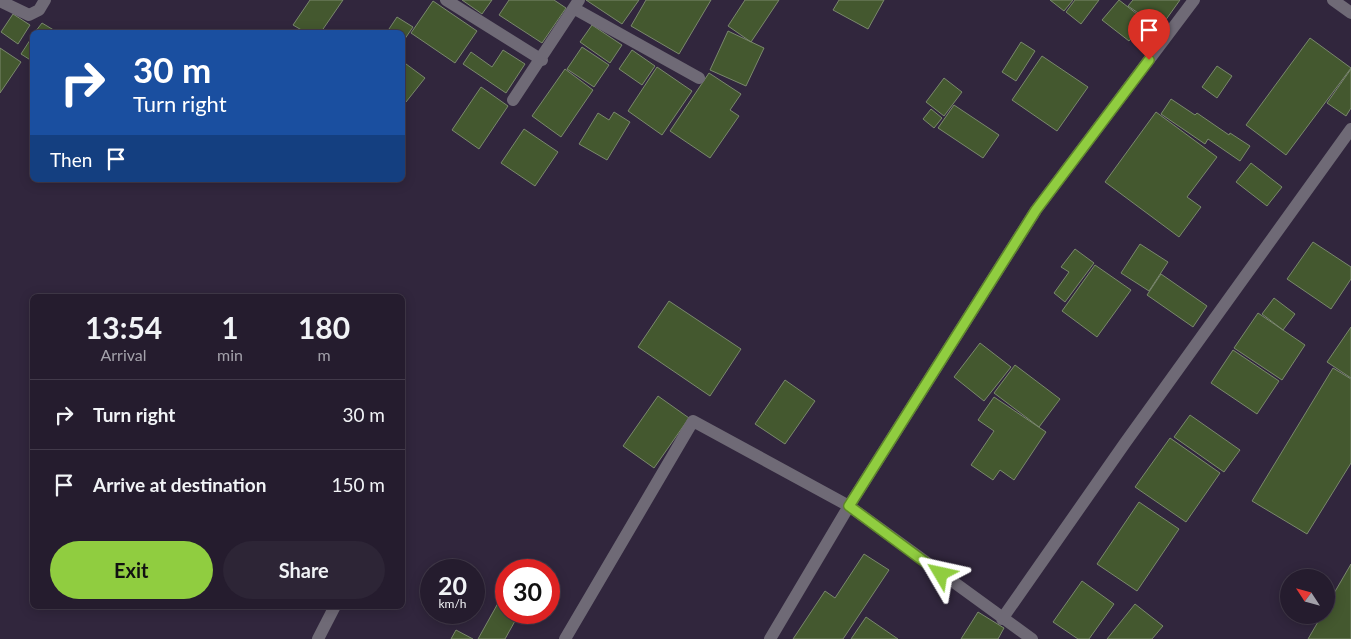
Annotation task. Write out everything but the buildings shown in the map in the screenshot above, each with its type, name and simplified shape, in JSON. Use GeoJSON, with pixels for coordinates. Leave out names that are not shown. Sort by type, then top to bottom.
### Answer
{"type":"FeatureCollection","features":[{"type":"Feature","properties":{"kind":"street"},"geometry":{"type":"LineString","coordinates":[[0,1],[29,15],[39,10],[45,0]]}},
{"type":"Feature","properties":{"kind":"street"},"geometry":{"type":"LineString","coordinates":[[446,0],[542,60]]}},
{"type":"Feature","properties":{"kind":"street"},"geometry":{"type":"LineString","coordinates":[[770,639],[849,506],[1036,210],[1194,0]]}},
{"type":"Feature","properties":{"kind":"street"},"geometry":{"type":"LineString","coordinates":[[1333,0],[1351,13]]}},
{"type":"Feature","properties":{"kind":"street"},"geometry":{"type":"LineString","coordinates":[[513,100],[542,60],[577,4],[699,78]]}},
{"type":"Feature","properties":{"kind":"street"},"geometry":{"type":"LineString","coordinates":[[1002,619],[1125,443],[1351,129]]}},
{"type":"Feature","properties":{"kind":"street"},"geometry":{"type":"LineString","coordinates":[[564,639],[693,421],[849,506],[1032,639]]}},
{"type":"Feature","properties":{"kind":"street"},"geometry":{"type":"LineString","coordinates":[[318,639],[333,609]]}},
{"type":"Feature","properties":{"kind":"route"},"geometry":{"type":"LineString","coordinates":[[941,574],[849,506],[1036,210],[1149,60]]}}]}
